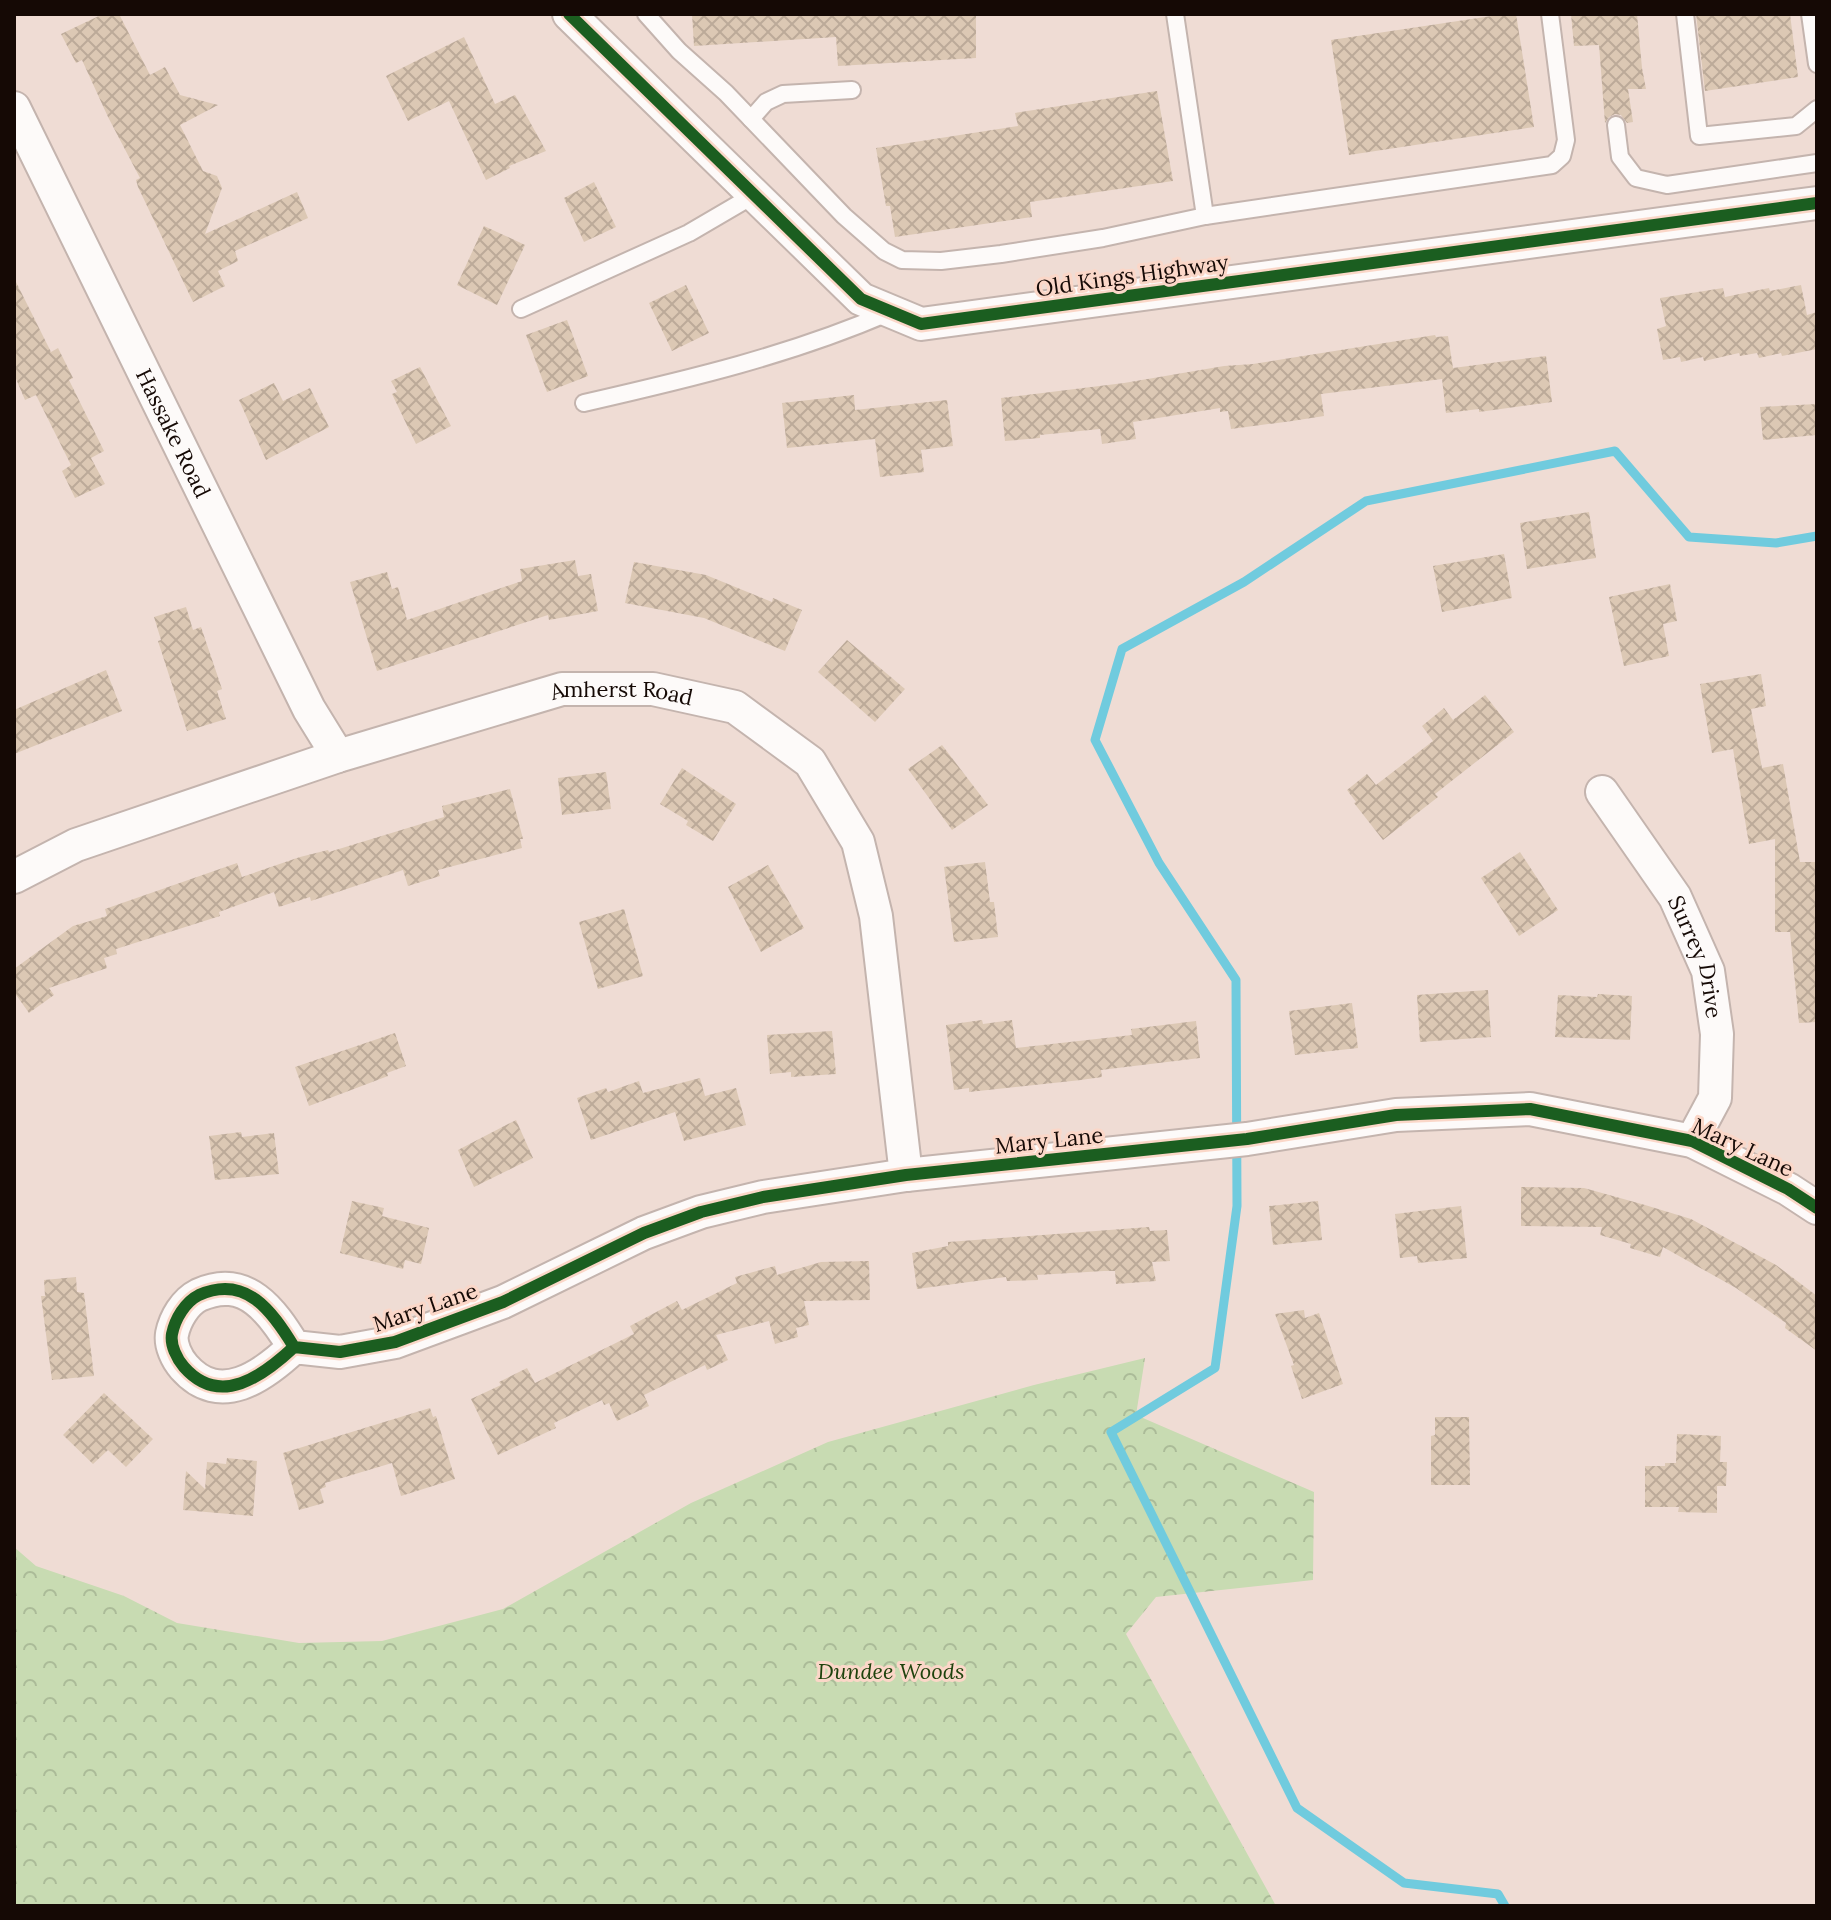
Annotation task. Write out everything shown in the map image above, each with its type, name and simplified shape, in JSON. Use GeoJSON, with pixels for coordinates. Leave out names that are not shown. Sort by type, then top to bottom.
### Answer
{"type":"FeatureCollection","features":[{"type":"Feature","properties":{"kind":"street","name":"Old Kings Highway"},"geometry":{"type":"LineString","coordinates":[[569,14],[861,299],[921,324],[1817,203]]}},
{"type":"Feature","properties":{"kind":"street","name":"Hassake Road"},"geometry":{"type":"LineString","coordinates":[[14,108],[26,165],[309,709],[338,756]]}},
{"type":"Feature","properties":{"kind":"street","name":"Amherst Road"},"geometry":{"type":"LineString","coordinates":[[14,877],[76,845],[338,756],[562,689],[653,689],[735,707],[810,762],[858,842],[876,916],[906,1175]]}},
{"type":"Feature","properties":{"kind":"street","name":"Surrey Drive"},"geometry":{"type":"LineString","coordinates":[[1602,792],[1675,897],[1708,971],[1717,1034],[1715,1098],[1692,1141]]}},
{"type":"Feature","properties":{"kind":"street","name":"Mary Lane"},"geometry":{"type":"LineString","coordinates":[[294,1347],[340,1352],[395,1342],[503,1302],[644,1233],[701,1212],[763,1197],[906,1175],[1231,1140],[1396,1115],[1530,1109],[1692,1141],[1788,1189],[1817,1208]]}},
{"type":"Feature","properties":{"kind":"lane"},"geometry":{"type":"LineString","coordinates":[[646,14],[844,216],[884,251],[902,260],[941,261],[1103,238],[1205,216],[1552,165],[1562,156],[1566,140],[1550,14]]}},
{"type":"Feature","properties":{"kind":"lane"},"geometry":{"type":"LineString","coordinates":[[1175,14],[1205,216]]}},
{"type":"Feature","properties":{"kind":"lane"},"geometry":{"type":"LineString","coordinates":[[1685,14],[1699,136],[1796,126],[1817,109]]}},
{"type":"Feature","properties":{"kind":"lane"},"geometry":{"type":"LineString","coordinates":[[1810,14],[1817,64]]}},
{"type":"Feature","properties":{"kind":"lane"},"geometry":{"type":"LineString","coordinates":[[751,119],[766,102],[783,94],[852,90]]}},
{"type":"Feature","properties":{"kind":"lane"},"geometry":{"type":"LineString","coordinates":[[1616,125],[1620,157],[1636,178],[1667,185],[1817,163]]}},
{"type":"Feature","properties":{"kind":"lane"},"geometry":{"type":"LineString","coordinates":[[521,309],[689,233],[754,195]]}},
{"type":"Feature","properties":{"kind":"lane"},"geometry":{"type":"LineString","coordinates":[[584,403],[730,369],[836,336],[891,312]]}},
{"type":"Feature","properties":{"kind":"green space","name":"Dundee Woods"},"geometry":{"type":"Polygon","coordinates":[[[1145,1358],[1136,1415],[1314,1492],[1313,1580],[1156,1597],[1126,1634],[1276,1906],[14,1906],[14,1547],[36,1566],[124,1596],[177,1623],[299,1643],[382,1641],[503,1609],[691,1503],[828,1442],[1145,1358]]]}},
{"type":"Feature","properties":{"kind":"building"},"geometry":{"type":"Polygon","coordinates":[[[103,14],[119,14],[150,75],[165,67],[180,95],[218,105],[180,125],[203,171],[217,176],[222,188],[205,234],[297,192],[308,218],[235,251],[238,261],[218,271],[225,286],[193,302],[138,187],[136,180],[140,178],[82,60],[76,63],[61,34],[103,14]]]}},
{"type":"Feature","properties":{"kind":"building"},"geometry":{"type":"Polygon","coordinates":[[[692,14],[976,14],[976,58],[838,66],[836,37],[694,46],[692,14]]]}},
{"type":"Feature","properties":{"kind":"building"},"geometry":{"type":"Polygon","coordinates":[[[1516,14],[1534,127],[1349,155],[1331,40],[1516,14]]]}},
{"type":"Feature","properties":{"kind":"building"},"geometry":{"type":"Polygon","coordinates":[[[1571,14],[1637,14],[1646,89],[1628,89],[1633,122],[1627,123],[1621,115],[1615,114],[1605,123],[1599,45],[1574,46],[1571,14]]]}},
{"type":"Feature","properties":{"kind":"building"},"geometry":{"type":"Polygon","coordinates":[[[1696,14],[1790,14],[1798,77],[1705,91],[1696,14]]]}},
{"type":"Feature","properties":{"kind":"building"},"geometry":{"type":"Polygon","coordinates":[[[464,37],[495,104],[515,95],[546,151],[509,166],[486,180],[449,101],[408,121],[386,76],[464,37]]]}},
{"type":"Feature","properties":{"kind":"building"},"geometry":{"type":"Polygon","coordinates":[[[1157,91],[1173,181],[1030,202],[1032,217],[895,237],[876,148],[1018,126],[1015,113],[1157,91]]]}},
{"type":"Feature","properties":{"kind":"building"},"geometry":{"type":"Polygon","coordinates":[[[594,182],[616,227],[584,242],[564,198],[594,182]]]}},
{"type":"Feature","properties":{"kind":"building"},"geometry":{"type":"Polygon","coordinates":[[[484,226],[525,245],[497,305],[457,285],[484,226]]]}},
{"type":"Feature","properties":{"kind":"building"},"geometry":{"type":"Polygon","coordinates":[[[14,278],[51,352],[58,348],[73,378],[69,380],[104,451],[91,458],[105,484],[75,498],[62,471],[71,465],[36,395],[25,400],[14,374],[14,278]]]}},
{"type":"Feature","properties":{"kind":"building"},"geometry":{"type":"Polygon","coordinates":[[[686,285],[709,333],[672,351],[649,303],[686,285]]]}},
{"type":"Feature","properties":{"kind":"building"},"geometry":{"type":"Polygon","coordinates":[[[1801,285],[1807,315],[1817,312],[1817,349],[1759,358],[1757,353],[1740,356],[1739,353],[1704,361],[1703,357],[1681,362],[1680,357],[1663,360],[1657,329],[1666,326],[1660,298],[1723,288],[1725,297],[1801,285]]]}},
{"type":"Feature","properties":{"kind":"building"},"geometry":{"type":"Polygon","coordinates":[[[567,320],[588,376],[547,392],[526,335],[567,320]]]}},
{"type":"Feature","properties":{"kind":"building"},"geometry":{"type":"Polygon","coordinates":[[[1435,335],[1448,336],[1453,368],[1546,356],[1552,402],[1479,412],[1479,409],[1446,413],[1442,379],[1321,394],[1324,416],[1292,421],[1231,429],[1228,411],[1220,412],[1220,408],[1133,422],[1136,439],[1102,444],[1100,429],[1005,441],[1001,398],[1124,383],[1435,335]]]}},
{"type":"Feature","properties":{"kind":"building"},"geometry":{"type":"Polygon","coordinates":[[[420,367],[451,426],[416,444],[392,394],[397,392],[391,381],[420,367]]]}},
{"type":"Feature","properties":{"kind":"building"},"geometry":{"type":"Polygon","coordinates":[[[274,383],[283,401],[310,388],[329,427],[266,460],[239,400],[274,383]]]}},
{"type":"Feature","properties":{"kind":"building"},"geometry":{"type":"Polygon","coordinates":[[[854,395],[855,410],[947,400],[953,446],[921,450],[924,472],[880,477],[875,439],[787,448],[782,403],[854,395]]]}},
{"type":"Feature","properties":{"kind":"building"},"geometry":{"type":"Polygon","coordinates":[[[1817,404],[1817,435],[1763,440],[1760,407],[1817,404]]]}},
{"type":"Feature","properties":{"kind":"building"},"geometry":{"type":"Polygon","coordinates":[[[1589,512],[1596,558],[1527,569],[1520,523],[1589,512]]]}},
{"type":"Feature","properties":{"kind":"building"},"geometry":{"type":"Polygon","coordinates":[[[1504,554],[1512,598],[1442,612],[1433,566],[1504,554]]]}},
{"type":"Feature","properties":{"kind":"building"},"geometry":{"type":"Polygon","coordinates":[[[575,560],[578,576],[591,574],[598,611],[549,620],[548,615],[377,671],[350,582],[387,572],[392,589],[398,587],[407,620],[522,581],[520,569],[575,560]]]}},
{"type":"Feature","properties":{"kind":"building"},"geometry":{"type":"Polygon","coordinates":[[[634,562],[706,575],[772,602],[773,598],[802,610],[785,651],[704,618],[625,603],[634,562]]]}},
{"type":"Feature","properties":{"kind":"building"},"geometry":{"type":"Polygon","coordinates":[[[1670,584],[1677,621],[1663,624],[1669,656],[1624,666],[1609,597],[1670,584]]]}},
{"type":"Feature","properties":{"kind":"building"},"geometry":{"type":"Polygon","coordinates":[[[186,607],[193,630],[201,627],[222,689],[217,691],[226,719],[187,731],[158,641],[161,640],[154,617],[186,607]]]}},
{"type":"Feature","properties":{"kind":"building"},"geometry":{"type":"Polygon","coordinates":[[[847,640],[905,689],[875,722],[818,672],[847,640]]]}},
{"type":"Feature","properties":{"kind":"building"},"geometry":{"type":"Polygon","coordinates":[[[106,670],[122,711],[14,754],[14,710],[106,670]]]}},
{"type":"Feature","properties":{"kind":"building"},"geometry":{"type":"Polygon","coordinates":[[[1761,674],[1766,706],[1751,709],[1762,768],[1783,764],[1800,862],[1817,862],[1817,1022],[1799,1023],[1790,932],[1775,932],[1775,839],[1749,844],[1733,749],[1712,753],[1700,684],[1761,674]]]}},
{"type":"Feature","properties":{"kind":"building"},"geometry":{"type":"Polygon","coordinates":[[[1485,695],[1514,732],[1435,794],[1438,797],[1383,840],[1347,790],[1367,774],[1376,785],[1433,741],[1422,726],[1444,708],[1453,720],[1485,695]]]}},
{"type":"Feature","properties":{"kind":"building"},"geometry":{"type":"Polygon","coordinates":[[[942,745],[988,805],[952,830],[908,769],[942,745]]]}},
{"type":"Feature","properties":{"kind":"building"},"geometry":{"type":"Polygon","coordinates":[[[682,768],[736,804],[713,841],[660,804],[682,768]]]}},
{"type":"Feature","properties":{"kind":"building"},"geometry":{"type":"Polygon","coordinates":[[[606,772],[611,809],[562,815],[558,778],[606,772]]]}},
{"type":"Feature","properties":{"kind":"building"},"geometry":{"type":"Polygon","coordinates":[[[510,789],[523,839],[520,839],[522,848],[438,870],[440,876],[408,886],[403,870],[311,901],[310,897],[279,907],[274,892],[219,912],[220,916],[116,949],[117,954],[104,958],[107,968],[49,988],[54,995],[29,1013],[14,992],[14,969],[73,926],[107,916],[105,909],[237,863],[242,877],[300,857],[329,852],[444,817],[442,806],[510,789]]]}},
{"type":"Feature","properties":{"kind":"building"},"geometry":{"type":"Polygon","coordinates":[[[1520,852],[1558,910],[1519,936],[1481,878],[1520,852]]]}},
{"type":"Feature","properties":{"kind":"building"},"geometry":{"type":"Polygon","coordinates":[[[985,862],[998,937],[954,942],[944,867],[985,862]]]}},
{"type":"Feature","properties":{"kind":"building"},"geometry":{"type":"Polygon","coordinates":[[[768,865],[804,928],[761,952],[728,887],[768,865]]]}},
{"type":"Feature","properties":{"kind":"building"},"geometry":{"type":"Polygon","coordinates":[[[624,909],[643,976],[598,989],[579,922],[624,909]]]}},
{"type":"Feature","properties":{"kind":"building"},"geometry":{"type":"Polygon","coordinates":[[[1488,990],[1491,1037],[1420,1042],[1417,995],[1488,990]]]}},
{"type":"Feature","properties":{"kind":"building"},"geometry":{"type":"Polygon","coordinates":[[[1598,994],[1632,996],[1630,1040],[1555,1037],[1558,995],[1597,997],[1598,994]]]}},
{"type":"Feature","properties":{"kind":"building"},"geometry":{"type":"Polygon","coordinates":[[[1352,1003],[1358,1048],[1295,1055],[1289,1011],[1352,1003]]]}},
{"type":"Feature","properties":{"kind":"building"},"geometry":{"type":"Polygon","coordinates":[[[982,1020],[983,1024],[1012,1020],[1016,1048],[1132,1035],[1131,1029],[1196,1021],[1200,1058],[1101,1070],[1102,1077],[1081,1080],[969,1092],[969,1088],[954,1090],[946,1025],[982,1020]]]}},
{"type":"Feature","properties":{"kind":"building"},"geometry":{"type":"Polygon","coordinates":[[[832,1031],[836,1074],[791,1077],[791,1072],[770,1074],[767,1035],[832,1031]]]}},
{"type":"Feature","properties":{"kind":"building"},"geometry":{"type":"Polygon","coordinates":[[[395,1033],[406,1066],[309,1106],[295,1067],[395,1033]]]}},
{"type":"Feature","properties":{"kind":"building"},"geometry":{"type":"Polygon","coordinates":[[[700,1078],[705,1096],[736,1088],[746,1125],[684,1141],[675,1112],[591,1140],[577,1098],[606,1088],[608,1092],[639,1081],[643,1093],[700,1078]]]}},
{"type":"Feature","properties":{"kind":"building"},"geometry":{"type":"Polygon","coordinates":[[[516,1120],[533,1158],[474,1187],[458,1150],[516,1120]]]}},
{"type":"Feature","properties":{"kind":"building"},"geometry":{"type":"Polygon","coordinates":[[[241,1132],[242,1137],[274,1133],[279,1174],[215,1180],[209,1136],[241,1132]]]}},
{"type":"Feature","properties":{"kind":"building"},"geometry":{"type":"Polygon","coordinates":[[[1521,1187],[1584,1188],[1691,1219],[1776,1265],[1817,1296],[1817,1351],[1785,1328],[1786,1323],[1736,1288],[1663,1247],[1660,1257],[1630,1248],[1631,1244],[1600,1235],[1602,1227],[1521,1226],[1521,1187]]]}},
{"type":"Feature","properties":{"kind":"building"},"geometry":{"type":"Polygon","coordinates":[[[352,1201],[384,1208],[382,1216],[429,1228],[421,1264],[405,1260],[403,1269],[340,1253],[352,1201]]]}},
{"type":"Feature","properties":{"kind":"building"},"geometry":{"type":"Polygon","coordinates":[[[1318,1201],[1322,1240],[1273,1245],[1269,1206],[1318,1201]]]}},
{"type":"Feature","properties":{"kind":"building"},"geometry":{"type":"Polygon","coordinates":[[[1461,1206],[1467,1258],[1418,1263],[1417,1256],[1400,1258],[1395,1214],[1461,1206]]]}},
{"type":"Feature","properties":{"kind":"building"},"geometry":{"type":"Polygon","coordinates":[[[1149,1227],[1150,1231],[1167,1230],[1170,1261],[1152,1262],[1156,1281],[1116,1284],[1115,1271],[1104,1271],[1037,1275],[1038,1280],[1007,1281],[1006,1277],[917,1289],[912,1253],[948,1246],[948,1242],[1149,1227]]]}},
{"type":"Feature","properties":{"kind":"building"},"geometry":{"type":"Polygon","coordinates":[[[869,1261],[870,1300],[804,1301],[809,1325],[796,1328],[798,1337],[775,1344],[769,1321],[716,1335],[728,1360],[707,1370],[705,1365],[644,1395],[649,1406],[617,1421],[609,1403],[604,1405],[602,1400],[554,1423],[556,1428],[498,1455],[471,1399],[527,1368],[535,1383],[634,1334],[630,1326],[677,1301],[682,1310],[737,1283],[735,1277],[775,1266],[777,1275],[821,1262],[869,1261]]]}},
{"type":"Feature","properties":{"kind":"building"},"geometry":{"type":"Polygon","coordinates":[[[76,1277],[77,1292],[84,1293],[94,1376],[52,1380],[41,1296],[45,1296],[44,1280],[76,1277]]]}},
{"type":"Feature","properties":{"kind":"building"},"geometry":{"type":"Polygon","coordinates":[[[1304,1310],[1305,1318],[1319,1313],[1343,1384],[1302,1399],[1291,1366],[1294,1365],[1275,1314],[1304,1310]]]}},
{"type":"Feature","properties":{"kind":"building"},"geometry":{"type":"Polygon","coordinates":[[[104,1393],[153,1439],[126,1467],[108,1450],[93,1464],[63,1435],[104,1393]]]}},
{"type":"Feature","properties":{"kind":"building"},"geometry":{"type":"Polygon","coordinates":[[[430,1408],[433,1417],[436,1416],[455,1479],[401,1496],[392,1463],[325,1483],[326,1487],[320,1489],[324,1503],[299,1510],[283,1453],[430,1408]]]}},
{"type":"Feature","properties":{"kind":"building"},"geometry":{"type":"Polygon","coordinates":[[[1435,1417],[1469,1417],[1470,1485],[1431,1485],[1431,1436],[1435,1435],[1435,1417]]]}},
{"type":"Feature","properties":{"kind":"building"},"geometry":{"type":"Polygon","coordinates":[[[1677,1434],[1721,1436],[1720,1462],[1727,1462],[1726,1486],[1717,1486],[1717,1513],[1678,1512],[1679,1507],[1645,1507],[1645,1466],[1676,1463],[1677,1434]]]}},
{"type":"Feature","properties":{"kind":"building"},"geometry":{"type":"Polygon","coordinates":[[[227,1458],[257,1461],[253,1516],[183,1510],[186,1471],[205,1489],[207,1462],[226,1464],[227,1458]]]}},
{"type":"Feature","properties":{"kind":"waterway"},"geometry":{"type":"LineString","coordinates":[[1505,1906],[1498,1894],[1404,1883],[1297,1808],[1111,1432],[1215,1368],[1237,1206],[1236,980],[1159,863],[1095,740],[1122,649],[1244,582],[1366,501],[1615,451],[1689,537],[1776,543],[1817,536]]}},
{"type":"Feature","properties":{"kind":"cycle path"},"geometry":{"type":"LineString","coordinates":[[569,14],[861,299],[921,324],[1817,203]]}},
{"type":"Feature","properties":{"kind":"cycle path"},"geometry":{"type":"LineString","coordinates":[[294,1347],[267,1309],[244,1293],[231,1289],[216,1290],[194,1298],[181,1312],[172,1334],[175,1352],[184,1367],[198,1379],[212,1385],[226,1386],[255,1377],[294,1347],[340,1352],[395,1342],[503,1302],[644,1233],[701,1212],[763,1197],[906,1175],[1247,1139],[1396,1115],[1530,1109],[1692,1141],[1788,1189],[1817,1208]]}}]}
